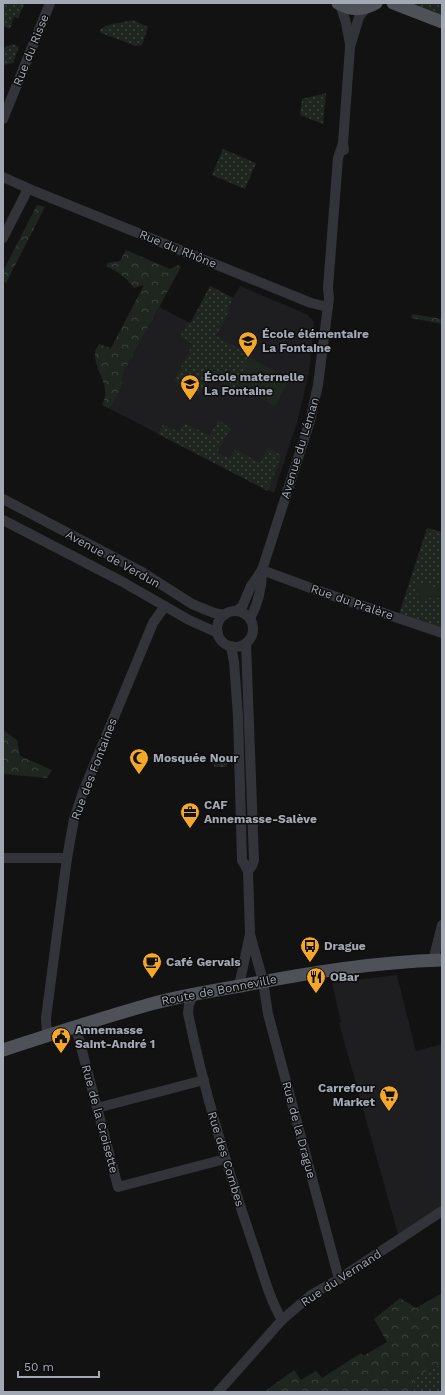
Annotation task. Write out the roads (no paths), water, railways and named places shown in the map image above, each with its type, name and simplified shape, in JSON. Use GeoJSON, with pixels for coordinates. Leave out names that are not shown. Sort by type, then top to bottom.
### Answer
{"type":"FeatureCollection","features":[{"type":"Feature","properties":{"kind":"main road"},"geometry":{"type":"LineString","coordinates":[[339,3],[352,9],[371,5]]}},
{"type":"Feature","properties":{"kind":"main road"},"geometry":{"type":"LineString","coordinates":[[393,3],[442,22]]}},
{"type":"Feature","properties":{"kind":"main road","name":"Route de Bonneville"},"geometry":{"type":"LineString","coordinates":[[3,1050],[152,1004],[194,994],[263,981],[366,966],[409,961],[437,960]]}},
{"type":"Feature","properties":{"kind":"street","name":"Rue du Risse"},"geometry":{"type":"LineString","coordinates":[[3,119],[50,3]]}},
{"type":"Feature","properties":{"kind":"street","name":"Avenue du Léman"},"geometry":{"type":"LineString","coordinates":[[250,619],[262,583],[262,570],[310,421],[318,385],[329,303],[334,283],[345,159],[343,143],[350,47],[346,23],[339,3]]}},
{"type":"Feature","properties":{"kind":"street","name":"Avenue du Léman"},"geometry":{"type":"LineString","coordinates":[[350,47],[360,17],[371,5]]}},
{"type":"Feature","properties":{"kind":"street"},"geometry":{"type":"LineString","coordinates":[[3,177],[28,189],[3,238]]}},
{"type":"Feature","properties":{"kind":"street","name":"Rue du Rhône"},"geometry":{"type":"LineString","coordinates":[[28,189],[311,303],[329,303]]}},
{"type":"Feature","properties":{"kind":"street","name":"Avenue de Verdun"},"geometry":{"type":"LineString","coordinates":[[3,499],[142,572],[188,602],[214,613],[224,615]]}},
{"type":"Feature","properties":{"kind":"street","name":"Avenue de Verdun"},"geometry":{"type":"LineString","coordinates":[[3,520],[121,581],[189,620],[218,633]]}},
{"type":"Feature","properties":{"kind":"street","name":"Avenue du Léman"},"geometry":{"type":"LineString","coordinates":[[236,612],[242,606],[250,586],[262,570]]}},
{"type":"Feature","properties":{"kind":"street","name":"Rue du Pralère"},"geometry":{"type":"LineString","coordinates":[[262,570],[440,632]]}},
{"type":"Feature","properties":{"kind":"street","name":"Rue des Fontaines"},"geometry":{"type":"LineString","coordinates":[[47,1037],[47,1005],[67,858],[74,819],[83,792],[153,623],[165,606]]}},
{"type":"Feature","properties":{"kind":"street"},"geometry":{"type":"LineString","coordinates":[[230,612],[236,612],[242,613],[250,619],[252,625],[250,638],[246,643],[239,647],[231,646],[221,641],[218,633],[218,623],[224,615],[230,612]]}},
{"type":"Feature","properties":{"kind":"street"},"geometry":{"type":"LineString","coordinates":[[246,643],[254,860],[248,871]]}},
{"type":"Feature","properties":{"kind":"street"},"geometry":{"type":"LineString","coordinates":[[231,646],[234,662],[238,716],[242,860],[248,871],[250,934],[240,986]]}},
{"type":"Feature","properties":{"kind":"street"},"geometry":{"type":"LineString","coordinates":[[3,858],[67,858]]}},
{"type":"Feature","properties":{"kind":"street"},"geometry":{"type":"LineString","coordinates":[[437,960],[442,925]]}},
{"type":"Feature","properties":{"kind":"street"},"geometry":{"type":"LineString","coordinates":[[250,934],[263,981]]}},
{"type":"Feature","properties":{"kind":"street","name":"Rue de la Drague"},"geometry":{"type":"LineString","coordinates":[[263,981],[268,1014],[339,1279]]}},
{"type":"Feature","properties":{"kind":"street","name":"Rue des Combes"},"geometry":{"type":"LineString","coordinates":[[194,994],[189,1004],[188,1013],[225,1159],[270,1297],[282,1320]]}},
{"type":"Feature","properties":{"kind":"street","name":"Rue de la Croisette"},"geometry":{"type":"LineString","coordinates":[[76,1028],[118,1187],[225,1159]]}},
{"type":"Feature","properties":{"kind":"street"},"geometry":{"type":"LineString","coordinates":[[97,1108],[204,1080]]}},
{"type":"Feature","properties":{"kind":"street","name":"Rue du Vernand"},"geometry":{"type":"LineString","coordinates":[[218,1392],[282,1320],[311,1295],[339,1279],[442,1211]]}},
{"type":"Feature","properties":{"kind":"place","name":"École élémentaire La Fontaine"},"geometry":{"type":"Point","coordinates":[248,358]}},
{"type":"Feature","properties":{"kind":"place","name":"École maternelle La Fontaine"},"geometry":{"type":"Point","coordinates":[190,401]}},
{"type":"Feature","properties":{"kind":"place","name":"Mosquée Nour"},"geometry":{"type":"Point","coordinates":[139,775]}},
{"type":"Feature","properties":{"kind":"place","name":"CAF Annemasse-Salève"},"geometry":{"type":"Point","coordinates":[190,829]}},
{"type":"Feature","properties":{"kind":"place","name":"Drague"},"geometry":{"type":"Point","coordinates":[310,963]}},
{"type":"Feature","properties":{"kind":"place","name":"Café Gervais"},"geometry":{"type":"Point","coordinates":[152,979]}},
{"type":"Feature","properties":{"kind":"place","name":"OBar"},"geometry":{"type":"Point","coordinates":[316,994]}},
{"type":"Feature","properties":{"kind":"place","name":"Annemasse Saint-André 1"},"geometry":{"type":"Point","coordinates":[61,1054]}},
{"type":"Feature","properties":{"kind":"place","name":"Carrefour Market"},"geometry":{"type":"Point","coordinates":[389,1112]}}]}
